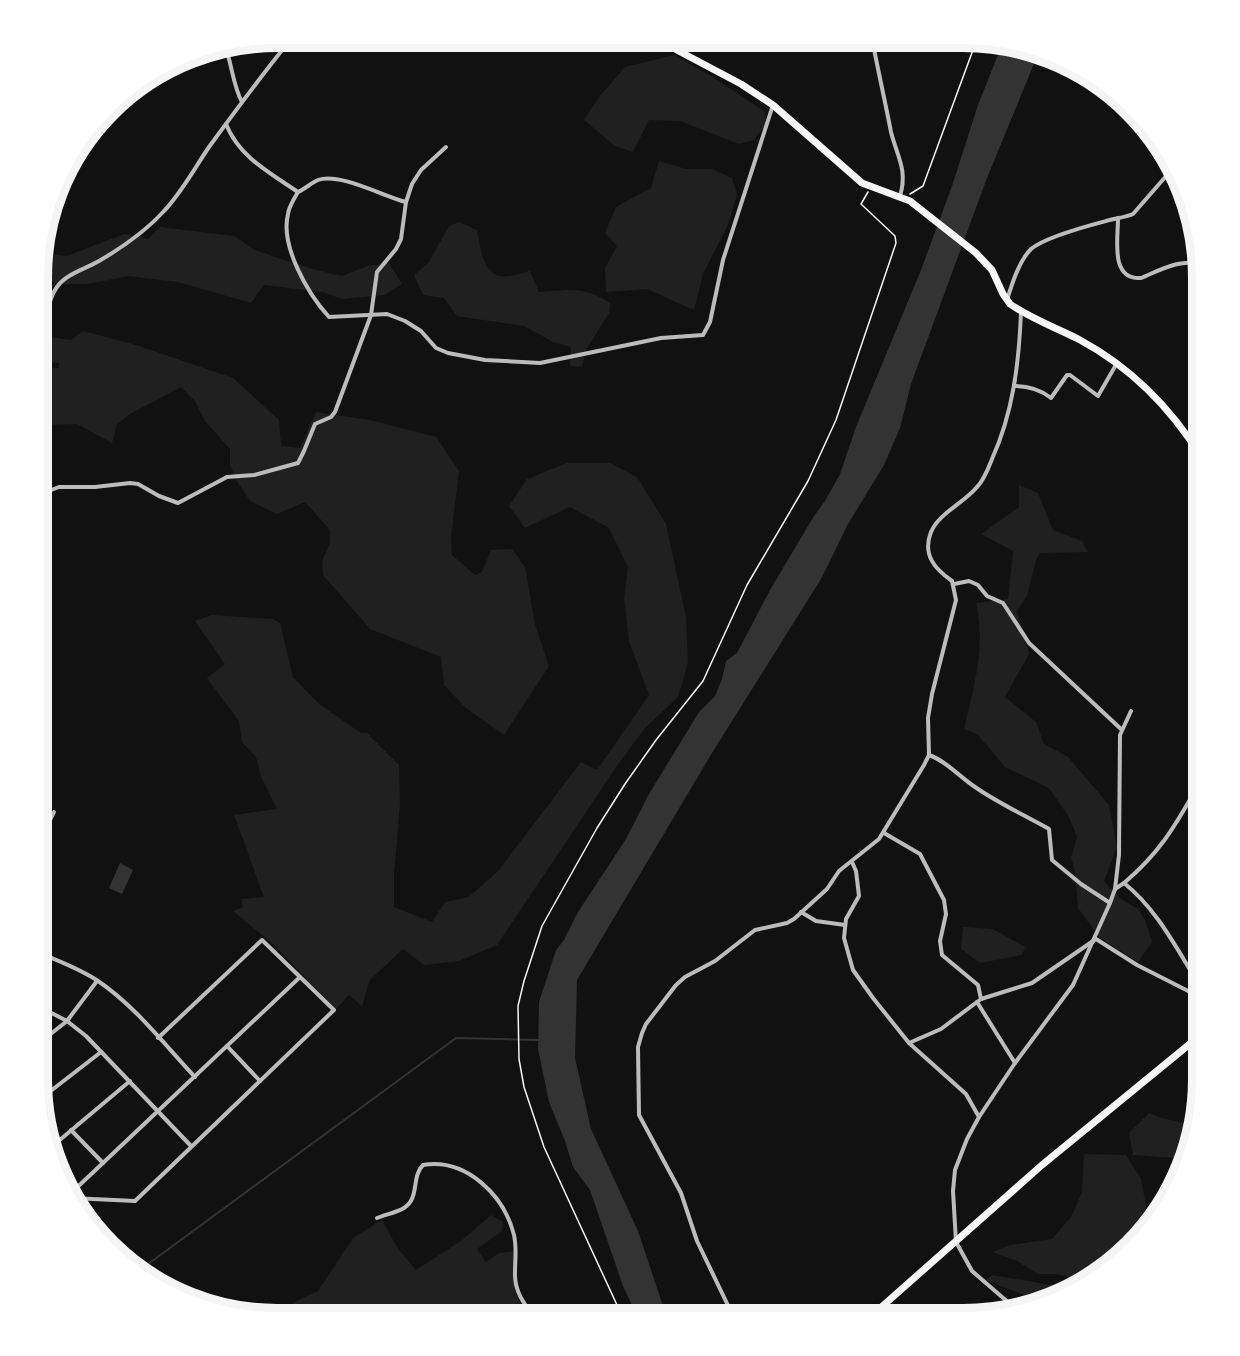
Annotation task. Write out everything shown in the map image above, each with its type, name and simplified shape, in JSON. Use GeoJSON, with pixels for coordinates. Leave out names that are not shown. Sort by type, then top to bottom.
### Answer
{"type":"FeatureCollection","features":[{"type":"Feature","properties":{"kind":"main road"},"geometry":{"type":"LineString","coordinates":[[673,48],[741,84],[773,105],[856,179],[867,186],[900,196],[931,216],[970,248],[992,270],[1007,300],[1021,311],[1117,362],[1167,409],[1192,444]]}},
{"type":"Feature","properties":{"kind":"main road"},"geometry":{"type":"LineString","coordinates":[[880,1308],[1042,1165],[1192,1042]]}},
{"type":"Feature","properties":{"kind":"street"},"geometry":{"type":"LineString","coordinates":[[48,312],[57,286],[68,276],[87,268],[121,248],[150,226],[181,190],[226,124],[284,48]]}},
{"type":"Feature","properties":{"kind":"street"},"geometry":{"type":"LineString","coordinates":[[874,48],[892,136],[902,165],[904,183],[900,196]]}},
{"type":"Feature","properties":{"kind":"street"},"geometry":{"type":"LineString","coordinates":[[227,53],[237,93],[242,102]]}},
{"type":"Feature","properties":{"kind":"street"},"geometry":{"type":"LineString","coordinates":[[406,202],[361,185],[335,180],[317,180],[308,188],[298,192],[287,216],[287,240],[317,303],[329,317],[387,314],[422,331],[436,348],[448,352],[485,360],[540,363],[661,338],[703,335],[710,321],[723,260],[773,105]]}},
{"type":"Feature","properties":{"kind":"street"},"geometry":{"type":"LineString","coordinates":[[226,124],[232,138],[245,155],[298,192]]}},
{"type":"Feature","properties":{"kind":"street"},"geometry":{"type":"LineString","coordinates":[[48,491],[59,487],[94,487],[130,483],[138,484],[159,496],[178,503],[227,477],[254,475],[298,463],[315,424],[331,417],[335,412],[370,315],[377,272],[396,249],[401,238],[406,202],[412,184],[421,170],[446,147]]}},
{"type":"Feature","properties":{"kind":"street"},"geometry":{"type":"LineString","coordinates":[[1007,300],[1029,251],[1038,244],[1087,226],[1132,214],[1167,175]]}},
{"type":"Feature","properties":{"kind":"street"},"geometry":{"type":"LineString","coordinates":[[1118,218],[1119,267],[1126,276],[1141,279],[1187,261],[1192,263]]}},
{"type":"Feature","properties":{"kind":"street"},"geometry":{"type":"LineString","coordinates":[[729,1308],[697,1241],[681,1193],[639,1115],[638,1047],[646,1024],[676,985],[685,977],[715,961],[755,930],[787,923],[827,889],[839,871],[879,839],[929,755],[928,718],[932,694],[956,600],[954,584],[930,560],[928,549],[931,532],[939,521],[978,487],[1002,438],[1014,386],[1019,352],[1021,311]]}},
{"type":"Feature","properties":{"kind":"street"},"geometry":{"type":"LineString","coordinates":[[1014,386],[1043,392],[1051,398],[1067,375],[1070,375],[1098,396],[1117,362]]}},
{"type":"Feature","properties":{"kind":"street"},"geometry":{"type":"LineString","coordinates":[[954,584],[969,581],[978,585],[987,596],[1003,603],[1029,643],[1122,730]]}},
{"type":"Feature","properties":{"kind":"street"},"geometry":{"type":"LineString","coordinates":[[1010,1304],[972,1271],[956,1242],[953,1191],[955,1170],[967,1139],[979,1117],[1015,1063],[1073,985],[1096,939],[1110,903],[1115,889],[1119,855],[1119,771],[1122,730],[1131,711]]}},
{"type":"Feature","properties":{"kind":"street"},"geometry":{"type":"LineString","coordinates":[[929,755],[938,758],[986,794],[1049,829],[1052,860],[1081,884],[1110,903]]}},
{"type":"Feature","properties":{"kind":"street"},"geometry":{"type":"LineString","coordinates":[[1115,889],[1160,848],[1192,795]]}},
{"type":"Feature","properties":{"kind":"street"},"geometry":{"type":"LineString","coordinates":[[48,824],[54,812]]}},
{"type":"Feature","properties":{"kind":"street"},"geometry":{"type":"LineString","coordinates":[[884,832],[920,854],[941,893],[946,908],[940,941],[942,955],[978,986],[979,1001],[1015,1063]]}},
{"type":"Feature","properties":{"kind":"street"},"geometry":{"type":"LineString","coordinates":[[852,862],[856,871],[859,896],[845,925],[844,938],[853,970],[909,1043],[966,1094],[979,1117]]}},
{"type":"Feature","properties":{"kind":"street"},"geometry":{"type":"LineString","coordinates":[[1124,883],[1137,893],[1151,909],[1192,973]]}},
{"type":"Feature","properties":{"kind":"street"},"geometry":{"type":"LineString","coordinates":[[801,912],[816,921],[845,925]]}},
{"type":"Feature","properties":{"kind":"street"},"geometry":{"type":"LineString","coordinates":[[909,1043],[941,1029],[979,1001],[1032,983],[1096,939]]}},
{"type":"Feature","properties":{"kind":"street"},"geometry":{"type":"LineString","coordinates":[[1096,939],[1192,993]]}},
{"type":"Feature","properties":{"kind":"street"},"geometry":{"type":"LineString","coordinates":[[81,1198],[135,1201],[334,1010],[262,940],[158,1038]]}},
{"type":"Feature","properties":{"kind":"street"},"geometry":{"type":"LineString","coordinates":[[48,956],[97,981],[123,1001],[195,1077]]}},
{"type":"Feature","properties":{"kind":"street"},"geometry":{"type":"LineString","coordinates":[[77,1190],[300,977]]}},
{"type":"Feature","properties":{"kind":"street"},"geometry":{"type":"LineString","coordinates":[[48,1036],[67,1021],[97,981]]}},
{"type":"Feature","properties":{"kind":"street"},"geometry":{"type":"LineString","coordinates":[[48,1011],[67,1021],[101,1052],[191,1146]]}},
{"type":"Feature","properties":{"kind":"street"},"geometry":{"type":"LineString","coordinates":[[226,1047],[260,1081]]}},
{"type":"Feature","properties":{"kind":"street"},"geometry":{"type":"LineString","coordinates":[[48,1093],[101,1052]]}},
{"type":"Feature","properties":{"kind":"street"},"geometry":{"type":"LineString","coordinates":[[57,1142],[130,1081]]}},
{"type":"Feature","properties":{"kind":"street"},"geometry":{"type":"LineString","coordinates":[[71,1130],[103,1163]]}},
{"type":"Feature","properties":{"kind":"street"},"geometry":{"type":"LineString","coordinates":[[377,1218],[407,1207],[413,1199],[417,1173],[423,1165],[443,1164],[469,1174],[490,1191],[509,1221],[516,1246],[516,1283],[528,1308]]}},
{"type":"Feature","properties":{"kind":"path"},"geometry":{"type":"LineString","coordinates":[[910,193],[924,186],[974,48]]}},
{"type":"Feature","properties":{"kind":"path"},"geometry":{"type":"LineString","coordinates":[[618,1308],[544,1147],[524,1087],[519,1059],[518,1006],[542,926],[624,784],[703,681],[747,585],[812,473],[836,420],[896,243],[895,236],[861,204],[867,192]]}},
{"type":"Feature","properties":{"kind":"shaded area"},"geometry":{"type":"Polygon","coordinates":[[[999,51],[1036,60],[987,178],[911,384],[900,428],[884,465],[848,524],[821,579],[712,753],[577,980],[575,1058],[591,1129],[638,1231],[664,1308],[633,1308],[623,1286],[590,1190],[573,1167],[549,1102],[538,1049],[539,1002],[556,950],[626,839],[649,794],[699,712],[715,696],[726,661],[737,653],[770,590],[840,474],[856,427],[921,270],[952,186],[978,105],[999,51]]]}},
{"type":"Feature","properties":{"kind":"shaded area"},"geometry":{"type":"Polygon","coordinates":[[[674,55],[713,77],[765,112],[766,124],[754,140],[739,144],[680,121],[649,120],[633,152],[615,146],[584,120],[599,97],[625,67],[674,55]]]}},
{"type":"Feature","properties":{"kind":"shaded area"},"geometry":{"type":"Polygon","coordinates":[[[659,161],[686,169],[712,169],[732,178],[737,195],[728,225],[703,274],[694,310],[647,289],[606,292],[605,268],[617,246],[605,233],[616,207],[651,188],[659,161]]]}},
{"type":"Feature","properties":{"kind":"shaded area"},"geometry":{"type":"Polygon","coordinates":[[[459,222],[477,230],[483,257],[489,270],[494,274],[507,276],[530,271],[539,292],[576,290],[592,294],[610,303],[609,313],[586,350],[582,367],[570,366],[571,347],[553,342],[524,326],[457,316],[444,298],[423,295],[414,275],[429,262],[449,226],[459,222]]]}},
{"type":"Feature","properties":{"kind":"shaded area"},"geometry":{"type":"Polygon","coordinates":[[[160,227],[234,236],[255,250],[342,276],[368,266],[389,263],[402,284],[384,295],[342,299],[323,292],[264,285],[251,303],[178,282],[128,276],[88,284],[58,284],[48,281],[49,254],[67,256],[124,234],[148,239],[160,227]]]}},
{"type":"Feature","properties":{"kind":"shaded area"},"geometry":{"type":"Polygon","coordinates":[[[83,331],[136,345],[233,378],[279,420],[281,446],[300,448],[316,412],[370,420],[436,437],[459,471],[451,537],[452,555],[475,575],[482,572],[491,550],[512,549],[525,567],[535,624],[549,666],[504,735],[466,708],[444,685],[441,657],[370,629],[323,575],[322,562],[330,542],[330,530],[305,502],[277,514],[250,501],[230,465],[230,449],[205,421],[195,401],[181,387],[130,414],[117,424],[112,443],[77,424],[48,425],[48,367],[58,368],[59,363],[48,362],[48,340],[50,337],[71,340],[83,331]]]}},
{"type":"Feature","properties":{"kind":"shaded area"},"geometry":{"type":"Polygon","coordinates":[[[567,463],[610,463],[637,477],[666,524],[686,617],[688,663],[678,697],[645,728],[616,767],[497,945],[459,961],[424,965],[403,949],[370,980],[362,1006],[349,995],[336,1009],[273,944],[233,911],[243,907],[241,899],[264,897],[234,815],[276,809],[276,807],[260,774],[256,757],[242,742],[239,721],[207,678],[225,664],[195,621],[212,615],[273,619],[280,623],[293,677],[319,704],[361,733],[367,733],[399,765],[400,804],[394,874],[394,907],[432,922],[445,902],[469,897],[498,871],[581,762],[597,770],[649,695],[629,641],[624,598],[628,567],[609,528],[570,507],[525,528],[509,506],[527,479],[567,463]]]}},
{"type":"Feature","properties":{"kind":"shaded area"},"geometry":{"type":"Polygon","coordinates":[[[1019,485],[1038,493],[1053,530],[1082,541],[1088,552],[1040,553],[1036,560],[1027,596],[1017,611],[1029,654],[1005,697],[1036,722],[1044,744],[1068,757],[1109,805],[1117,847],[1104,881],[1121,899],[1138,909],[1145,920],[1152,942],[1138,962],[1100,938],[1078,908],[1075,872],[1071,857],[1077,837],[1069,817],[1049,788],[1005,767],[977,734],[964,729],[978,666],[980,635],[976,603],[1008,599],[1013,551],[981,534],[1019,507],[1019,485]]]}},
{"type":"Feature","properties":{"kind":"shaded area"},"geometry":{"type":"Polygon","coordinates":[[[120,863],[133,870],[122,894],[109,888],[120,863]]]}},
{"type":"Feature","properties":{"kind":"shaded area"},"geometry":{"type":"Polygon","coordinates":[[[963,927],[993,929],[1025,947],[1022,955],[980,963],[961,949],[963,927]]]}},
{"type":"Feature","properties":{"kind":"shaded area"},"geometry":{"type":"Polygon","coordinates":[[[1149,1113],[1188,1124],[1178,1159],[1133,1155],[1129,1133],[1149,1113]]]}},
{"type":"Feature","properties":{"kind":"shaded area"},"geometry":{"type":"Polygon","coordinates":[[[1084,1154],[1126,1155],[1141,1179],[1148,1214],[1114,1251],[1075,1279],[1056,1274],[1038,1274],[1017,1261],[993,1252],[1010,1245],[1052,1239],[1071,1217],[1082,1192],[1084,1154]]]}},
{"type":"Feature","properties":{"kind":"shaded area"},"geometry":{"type":"Polygon","coordinates":[[[491,1215],[503,1222],[502,1231],[477,1249],[486,1262],[499,1253],[515,1251],[516,1294],[523,1308],[287,1308],[296,1301],[318,1291],[353,1238],[382,1220],[398,1249],[416,1270],[461,1241],[491,1215]]]}},
{"type":"Feature","properties":{"kind":"shaded area"},"geometry":{"type":"Polygon","coordinates":[[[992,1275],[1060,1286],[1031,1297],[985,1280],[992,1275]]]}},
{"type":"Feature","properties":{"kind":"waterway"},"geometry":{"type":"LineString","coordinates":[[145,1266],[456,1038],[538,1040]]}}]}
